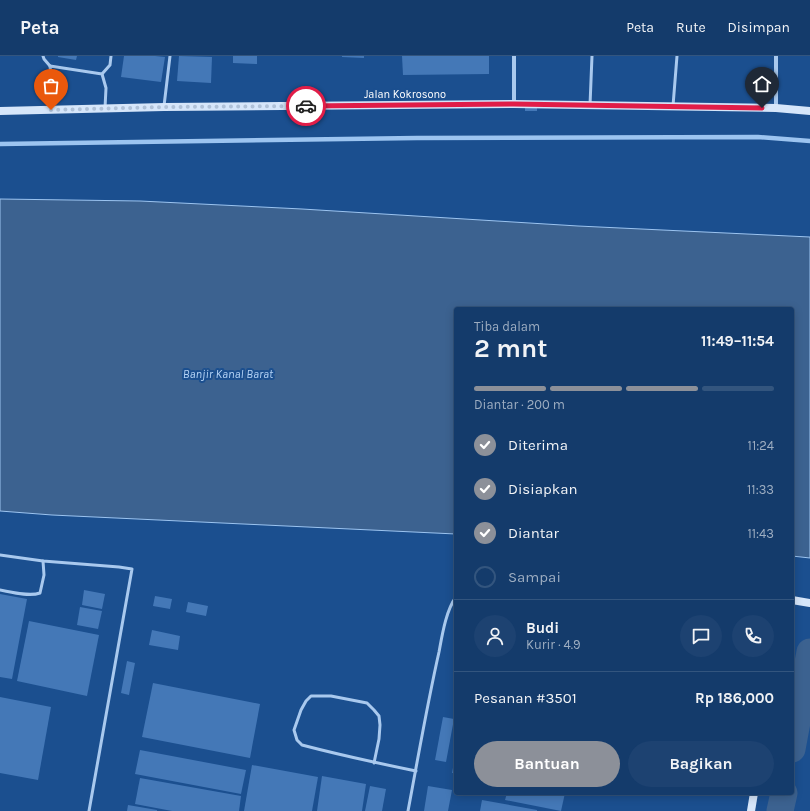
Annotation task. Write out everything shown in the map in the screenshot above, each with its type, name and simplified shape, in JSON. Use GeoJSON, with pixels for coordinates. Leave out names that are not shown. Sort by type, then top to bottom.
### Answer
{"type":"FeatureCollection","features":[{"type":"Feature","properties":{"kind":"street"},"geometry":{"type":"LineString","coordinates":[[514,56],[514,104]]}},
{"type":"Feature","properties":{"kind":"street"},"geometry":{"type":"LineString","coordinates":[[776,56],[776,108]]}},
{"type":"Feature","properties":{"kind":"street","name":"Jalan Kokrosono"},"geometry":{"type":"LineString","coordinates":[[0,111],[164,107],[514,104],[776,108],[810,111]]}},
{"type":"Feature","properties":{"kind":"street"},"geometry":{"type":"LineString","coordinates":[[794,600],[810,603]]}},
{"type":"Feature","properties":{"kind":"street"},"geometry":{"type":"LineString","coordinates":[[751,811],[754,795]]}},
{"type":"Feature","properties":{"kind":"lane"},"geometry":{"type":"LineString","coordinates":[[43,56],[50,66],[52,87],[51,110]]}},
{"type":"Feature","properties":{"kind":"lane"},"geometry":{"type":"LineString","coordinates":[[102,74],[110,66],[111,56]]}},
{"type":"Feature","properties":{"kind":"lane"},"geometry":{"type":"LineString","coordinates":[[164,107],[170,56]]}},
{"type":"Feature","properties":{"kind":"lane"},"geometry":{"type":"LineString","coordinates":[[590,105],[592,56]]}},
{"type":"Feature","properties":{"kind":"lane"},"geometry":{"type":"LineString","coordinates":[[673,106],[677,56]]}},
{"type":"Feature","properties":{"kind":"lane"},"geometry":{"type":"LineString","coordinates":[[50,66],[102,74]]}},
{"type":"Feature","properties":{"kind":"lane"},"geometry":{"type":"LineString","coordinates":[[102,74],[106,88],[105,109]]}},
{"type":"Feature","properties":{"kind":"lane"},"geometry":{"type":"LineString","coordinates":[[0,555],[43,561],[132,569],[89,811]]}},
{"type":"Feature","properties":{"kind":"lane"},"geometry":{"type":"LineString","coordinates":[[0,590],[28,595],[40,593],[44,575],[43,561]]}},
{"type":"Feature","properties":{"kind":"lane"},"geometry":{"type":"LineString","coordinates":[[408,811],[434,674],[446,621],[454,600]]}},
{"type":"Feature","properties":{"kind":"lane"},"geometry":{"type":"LineString","coordinates":[[374,763],[379,739],[379,716],[367,703],[331,696],[311,696],[306,701],[294,730],[297,740],[302,745],[374,763],[416,771]]}},
{"type":"Feature","properties":{"kind":"water","name":"Banjir Kanal Barat"},"geometry":{"type":"Polygon","coordinates":[[[0,199],[140,201],[302,209],[578,226],[810,237],[810,558],[794,556],[794,307],[454,307],[454,534],[52,515],[0,511],[0,199]]]}},
{"type":"Feature","properties":{"kind":"building"},"geometry":{"type":"Polygon","coordinates":[[[58,56],[77,56],[76,60],[58,56]]]}},
{"type":"Feature","properties":{"kind":"building"},"geometry":{"type":"Polygon","coordinates":[[[124,56],[165,57],[161,82],[121,77],[124,56]]]}},
{"type":"Feature","properties":{"kind":"building"},"geometry":{"type":"Polygon","coordinates":[[[179,56],[212,57],[211,83],[177,81],[179,56]]]}},
{"type":"Feature","properties":{"kind":"building"},"geometry":{"type":"Polygon","coordinates":[[[233,56],[257,56],[257,64],[233,63],[233,56]]]}},
{"type":"Feature","properties":{"kind":"building"},"geometry":{"type":"Polygon","coordinates":[[[364,56],[364,58],[342,57],[364,56]]]}},
{"type":"Feature","properties":{"kind":"building"},"geometry":{"type":"Polygon","coordinates":[[[402,56],[489,56],[489,74],[403,75],[402,56]]]}},
{"type":"Feature","properties":{"kind":"building"},"geometry":{"type":"Polygon","coordinates":[[[525,105],[537,106],[537,111],[525,111],[525,105]]]}},
{"type":"Feature","properties":{"kind":"building"},"geometry":{"type":"Polygon","coordinates":[[[84,590],[105,594],[102,609],[82,605],[84,590]]]}},
{"type":"Feature","properties":{"kind":"building"},"geometry":{"type":"Polygon","coordinates":[[[0,594],[27,599],[12,679],[0,677],[0,594]]]}},
{"type":"Feature","properties":{"kind":"building"},"geometry":{"type":"Polygon","coordinates":[[[155,596],[172,599],[170,609],[153,606],[155,596]]]}},
{"type":"Feature","properties":{"kind":"building"},"geometry":{"type":"Polygon","coordinates":[[[188,602],[208,606],[206,616],[186,612],[188,602]]]}},
{"type":"Feature","properties":{"kind":"building"},"geometry":{"type":"Polygon","coordinates":[[[80,607],[102,611],[98,629],[77,625],[80,607]]]}},
{"type":"Feature","properties":{"kind":"building"},"geometry":{"type":"Polygon","coordinates":[[[29,621],[99,635],[87,696],[17,681],[29,621]]]}},
{"type":"Feature","properties":{"kind":"building"},"geometry":{"type":"Polygon","coordinates":[[[152,630],[180,636],[178,650],[149,645],[152,630]]]}},
{"type":"Feature","properties":{"kind":"building"},"geometry":{"type":"Polygon","coordinates":[[[127,661],[135,663],[129,695],[121,693],[127,661]]]}},
{"type":"Feature","properties":{"kind":"building"},"geometry":{"type":"Polygon","coordinates":[[[153,683],[260,704],[250,758],[142,737],[153,683]]]}},
{"type":"Feature","properties":{"kind":"building"},"geometry":{"type":"Polygon","coordinates":[[[0,697],[51,707],[38,780],[0,773],[0,697]]]}},
{"type":"Feature","properties":{"kind":"building"},"geometry":{"type":"Polygon","coordinates":[[[443,717],[454,719],[446,762],[435,760],[443,717]]]}},
{"type":"Feature","properties":{"kind":"building"},"geometry":{"type":"Polygon","coordinates":[[[140,750],[246,770],[241,794],[135,774],[140,750]]]}},
{"type":"Feature","properties":{"kind":"building"},"geometry":{"type":"Polygon","coordinates":[[[454,762],[454,773],[452,773],[454,762]]]}},
{"type":"Feature","properties":{"kind":"building"},"geometry":{"type":"Polygon","coordinates":[[[252,765],[318,777],[312,811],[244,811],[252,765]]]}},
{"type":"Feature","properties":{"kind":"building"},"geometry":{"type":"Polygon","coordinates":[[[322,776],[366,784],[362,811],[317,811],[322,776]]]}},
{"type":"Feature","properties":{"kind":"building"},"geometry":{"type":"Polygon","coordinates":[[[140,778],[241,796],[239,811],[172,811],[135,804],[140,778]]]}},
{"type":"Feature","properties":{"kind":"building"},"geometry":{"type":"Polygon","coordinates":[[[370,786],[386,789],[382,811],[365,811],[370,786]]]}},
{"type":"Feature","properties":{"kind":"building"},"geometry":{"type":"Polygon","coordinates":[[[428,786],[452,790],[448,811],[424,811],[428,786]]]}},
{"type":"Feature","properties":{"kind":"building"},"geometry":{"type":"Polygon","coordinates":[[[506,795],[565,795],[561,811],[505,800],[506,795]]]}},
{"type":"Feature","properties":{"kind":"building"},"geometry":{"type":"Polygon","coordinates":[[[482,800],[537,810],[537,811],[480,811],[482,800]]]}},
{"type":"Feature","properties":{"kind":"building"},"geometry":{"type":"Polygon","coordinates":[[[128,805],[157,810],[157,811],[127,811],[128,805]]]}},
{"type":"Feature","properties":{"kind":"waterway"},"geometry":{"type":"LineString","coordinates":[[0,144],[417,138],[758,137],[810,141]]}},
{"type":"Feature","properties":{"kind":"waterway"},"geometry":{"type":"LineString","coordinates":[[794,738],[810,652]]}},
{"type":"Feature","properties":{"kind":"waterway"},"geometry":{"type":"LineString","coordinates":[[780,811],[784,795]]}},
{"type":"Feature","properties":{"kind":"way so far"},"geometry":{"type":"LineString","coordinates":[[51,110],[164,107],[306,106]]}},
{"type":"Feature","properties":{"kind":"route"},"geometry":{"type":"LineString","coordinates":[[306,106],[514,104],[762,108]]}}]}
